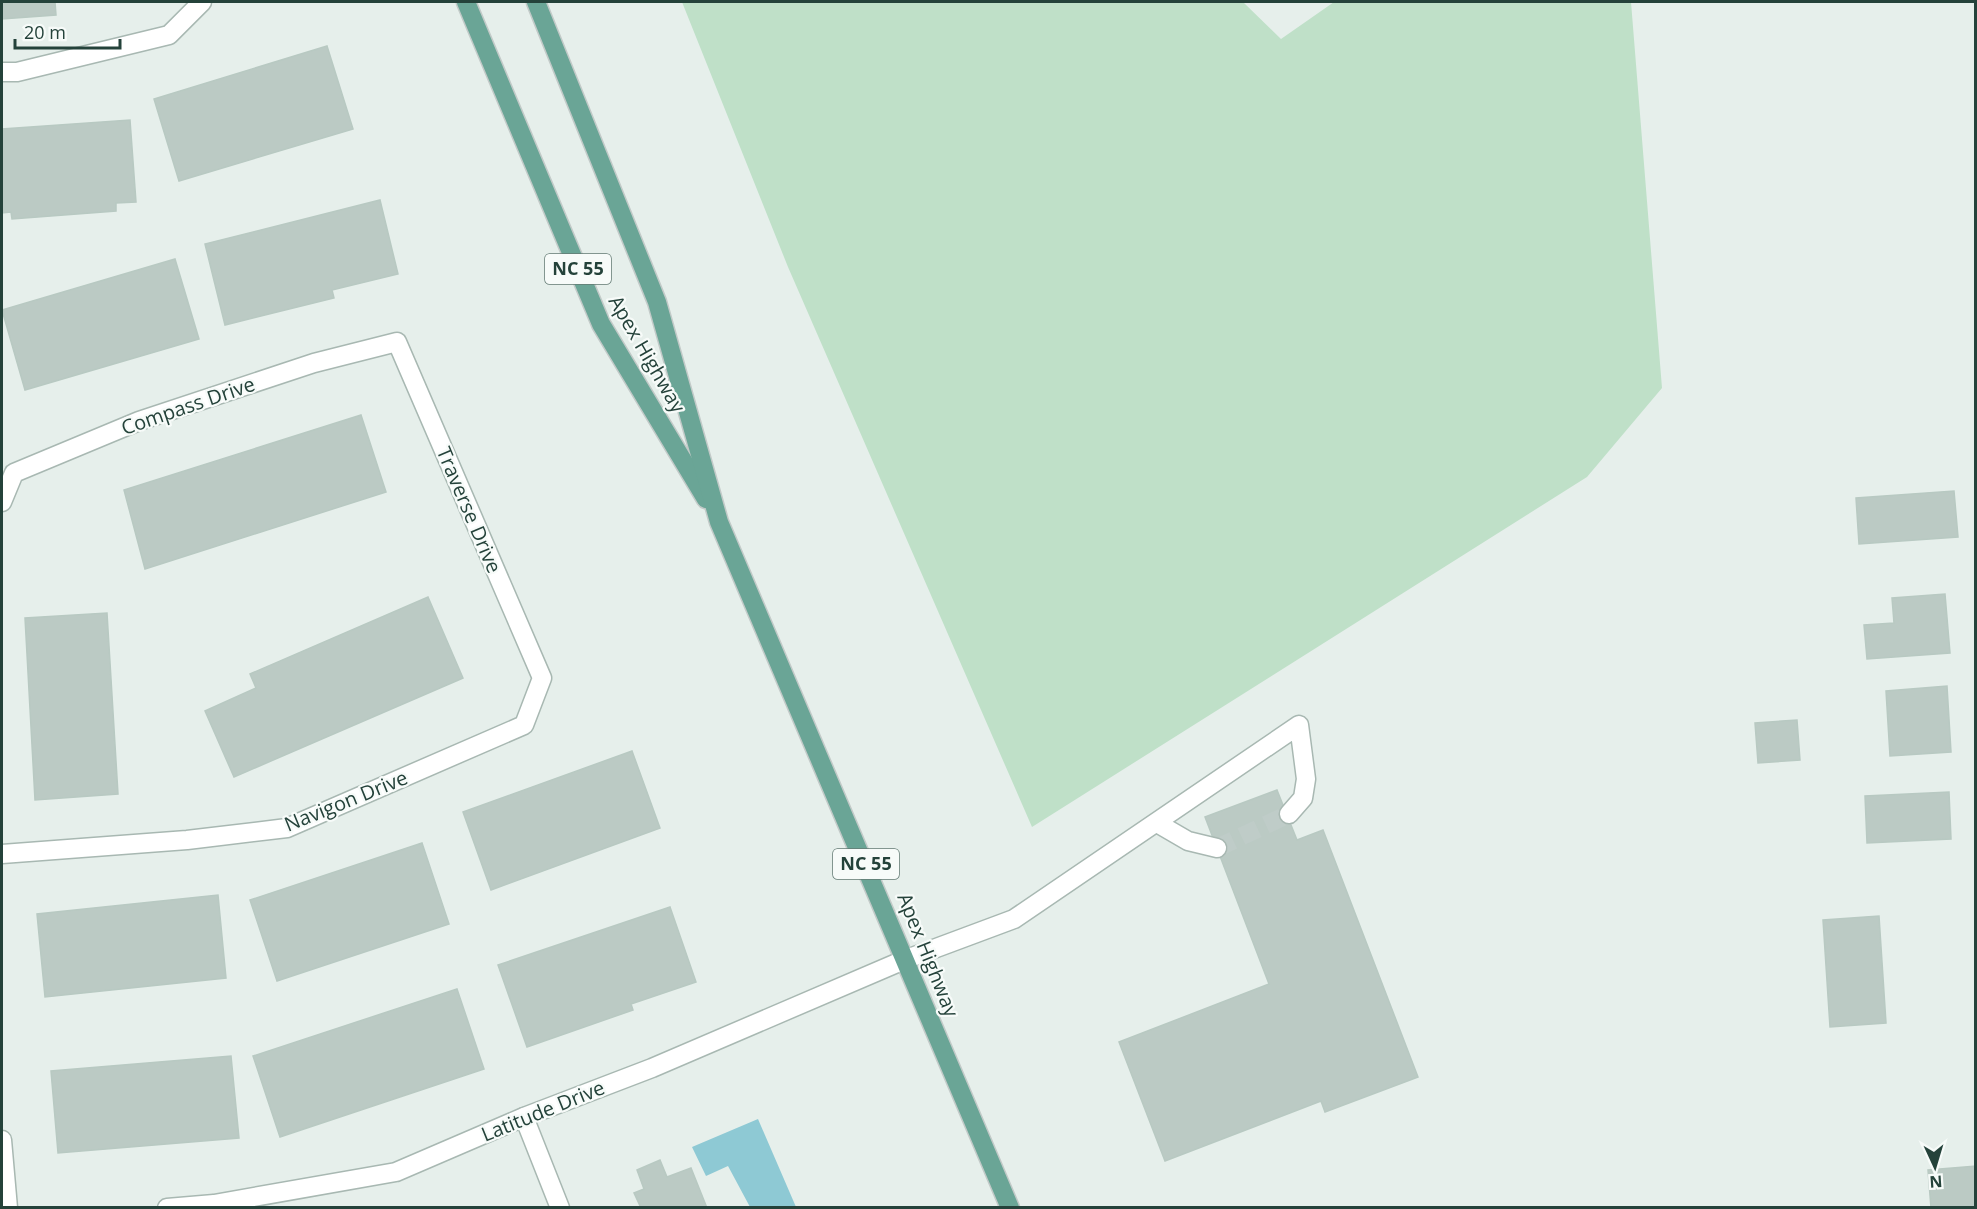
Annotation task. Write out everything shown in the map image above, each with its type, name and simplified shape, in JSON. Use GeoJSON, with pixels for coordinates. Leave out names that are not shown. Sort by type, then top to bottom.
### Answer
{"type":"FeatureCollection","features":[{"type":"Feature","properties":{"kind":"main road","name":"Apex Highway"},"geometry":{"type":"LineString","coordinates":[[466,2],[601,324],[719,522],[868,868],[903,960],[1010,1208]]}},
{"type":"Feature","properties":{"kind":"main road","name":"Apex Highway"},"geometry":{"type":"LineString","coordinates":[[536,2],[657,302],[719,522]]}},
{"type":"Feature","properties":{"kind":"street"},"geometry":{"type":"LineString","coordinates":[[2,72],[17,72],[170,35],[202,2]]}},
{"type":"Feature","properties":{"kind":"street","name":"Compass Drive"},"geometry":{"type":"LineString","coordinates":[[2,502],[8,467],[314,363],[397,342]]}},
{"type":"Feature","properties":{"kind":"street","name":"Traverse Drive"},"geometry":{"type":"LineString","coordinates":[[397,342],[542,678]]}},
{"type":"Feature","properties":{"kind":"street","name":"Navigon Drive"},"geometry":{"type":"LineString","coordinates":[[2,854],[187,840],[287,828],[524,724],[542,678]]}},
{"type":"Feature","properties":{"kind":"street","name":"Latitude Drive"},"geometry":{"type":"LineString","coordinates":[[167,1208],[214,1204],[396,1172],[525,1117],[652,1068],[903,960],[1014,919],[1299,725],[1306,779],[1303,798],[1289,814]]}},
{"type":"Feature","properties":{"kind":"street"},"geometry":{"type":"LineString","coordinates":[[1157,823],[1188,841],[1217,848]]}},
{"type":"Feature","properties":{"kind":"street"},"geometry":{"type":"LineString","coordinates":[[525,1117],[560,1208]]}},
{"type":"Feature","properties":{"kind":"street"},"geometry":{"type":"LineString","coordinates":[[2,1140],[8,1208]]}},
{"type":"Feature","properties":{"kind":"green space"},"geometry":{"type":"Polygon","coordinates":[[[682,2],[1243,2],[1281,39],[1334,2],[1631,2],[1662,388],[1587,477],[1032,827],[788,267],[682,2]]]}},
{"type":"Feature","properties":{"kind":"water"},"geometry":{"type":"Polygon","coordinates":[[[758,1119],[796,1207],[750,1207],[728,1166],[706,1176],[692,1147],[758,1119]]]}},
{"type":"Feature","properties":{"kind":"building"},"geometry":{"type":"Polygon","coordinates":[[[2,2],[55,2],[56,15],[2,19],[2,2]]]}},
{"type":"Feature","properties":{"kind":"building"},"geometry":{"type":"Polygon","coordinates":[[[327,46],[353,129],[179,181],[154,99],[327,46]]]}},
{"type":"Feature","properties":{"kind":"building"},"geometry":{"type":"Polygon","coordinates":[[[130,120],[136,202],[116,203],[116,211],[12,219],[11,212],[2,213],[2,129],[130,120]]]}},
{"type":"Feature","properties":{"kind":"building"},"geometry":{"type":"Polygon","coordinates":[[[380,200],[398,274],[332,290],[334,298],[225,325],[205,244],[380,200]]]}},
{"type":"Feature","properties":{"kind":"building"},"geometry":{"type":"Polygon","coordinates":[[[175,259],[199,339],[25,390],[2,310],[175,259]]]}},
{"type":"Feature","properties":{"kind":"building"},"geometry":{"type":"Polygon","coordinates":[[[361,415],[386,492],[145,569],[124,490],[361,415]]]}},
{"type":"Feature","properties":{"kind":"building"},"geometry":{"type":"Polygon","coordinates":[[[1954,491],[1958,537],[1859,544],[1856,498],[1954,491]]]}},
{"type":"Feature","properties":{"kind":"building"},"geometry":{"type":"Polygon","coordinates":[[[1945,594],[1950,653],[1867,659],[1864,625],[1894,623],[1892,598],[1945,594]]]}},
{"type":"Feature","properties":{"kind":"building"},"geometry":{"type":"Polygon","coordinates":[[[428,597],[463,678],[234,777],[205,711],[256,688],[250,674],[428,597]]]}},
{"type":"Feature","properties":{"kind":"building"},"geometry":{"type":"Polygon","coordinates":[[[107,613],[118,794],[35,800],[25,618],[107,613]]]}},
{"type":"Feature","properties":{"kind":"building"},"geometry":{"type":"Polygon","coordinates":[[[1947,686],[1951,752],[1890,756],[1886,691],[1947,686]]]}},
{"type":"Feature","properties":{"kind":"building"},"geometry":{"type":"Polygon","coordinates":[[[1797,720],[1800,760],[1758,763],[1755,723],[1797,720]]]}},
{"type":"Feature","properties":{"kind":"building"},"geometry":{"type":"Polygon","coordinates":[[[632,751],[660,828],[491,890],[463,812],[632,751]]]}},
{"type":"Feature","properties":{"kind":"building"},"geometry":{"type":"Polygon","coordinates":[[[1277,790],[1297,840],[1323,830],[1418,1077],[1325,1112],[1321,1101],[1165,1161],[1119,1042],[1269,984],[1205,817],[1277,790]]]}},
{"type":"Feature","properties":{"kind":"building"},"geometry":{"type":"Polygon","coordinates":[[[1949,792],[1951,839],[1867,843],[1865,796],[1949,792]]]}},
{"type":"Feature","properties":{"kind":"building"},"geometry":{"type":"Polygon","coordinates":[[[422,843],[449,924],[277,981],[250,900],[422,843]]]}},
{"type":"Feature","properties":{"kind":"building"},"geometry":{"type":"Polygon","coordinates":[[[218,895],[226,978],[45,997],[37,914],[218,895]]]}},
{"type":"Feature","properties":{"kind":"building"},"geometry":{"type":"Polygon","coordinates":[[[670,907],[696,982],[631,1004],[633,1010],[527,1047],[498,965],[670,907]]]}},
{"type":"Feature","properties":{"kind":"building"},"geometry":{"type":"Polygon","coordinates":[[[1879,916],[1886,1023],[1830,1027],[1823,920],[1879,916]]]}},
{"type":"Feature","properties":{"kind":"building"},"geometry":{"type":"Polygon","coordinates":[[[457,989],[484,1069],[280,1137],[253,1056],[457,989]]]}},
{"type":"Feature","properties":{"kind":"building"},"geometry":{"type":"Polygon","coordinates":[[[231,1056],[239,1138],[58,1153],[51,1071],[231,1056]]]}},
{"type":"Feature","properties":{"kind":"building"},"geometry":{"type":"Polygon","coordinates":[[[660,1160],[667,1177],[691,1168],[707,1208],[641,1208],[634,1193],[644,1189],[637,1170],[660,1160]]]}},
{"type":"Feature","properties":{"kind":"building"},"geometry":{"type":"Polygon","coordinates":[[[1976,1166],[1976,1208],[1931,1208],[1928,1170],[1976,1166]]]}},
{"type":"Feature","properties":{"kind":"tunnel"},"geometry":{"type":"LineString","coordinates":[[1217,848],[1289,814]]}}]}
